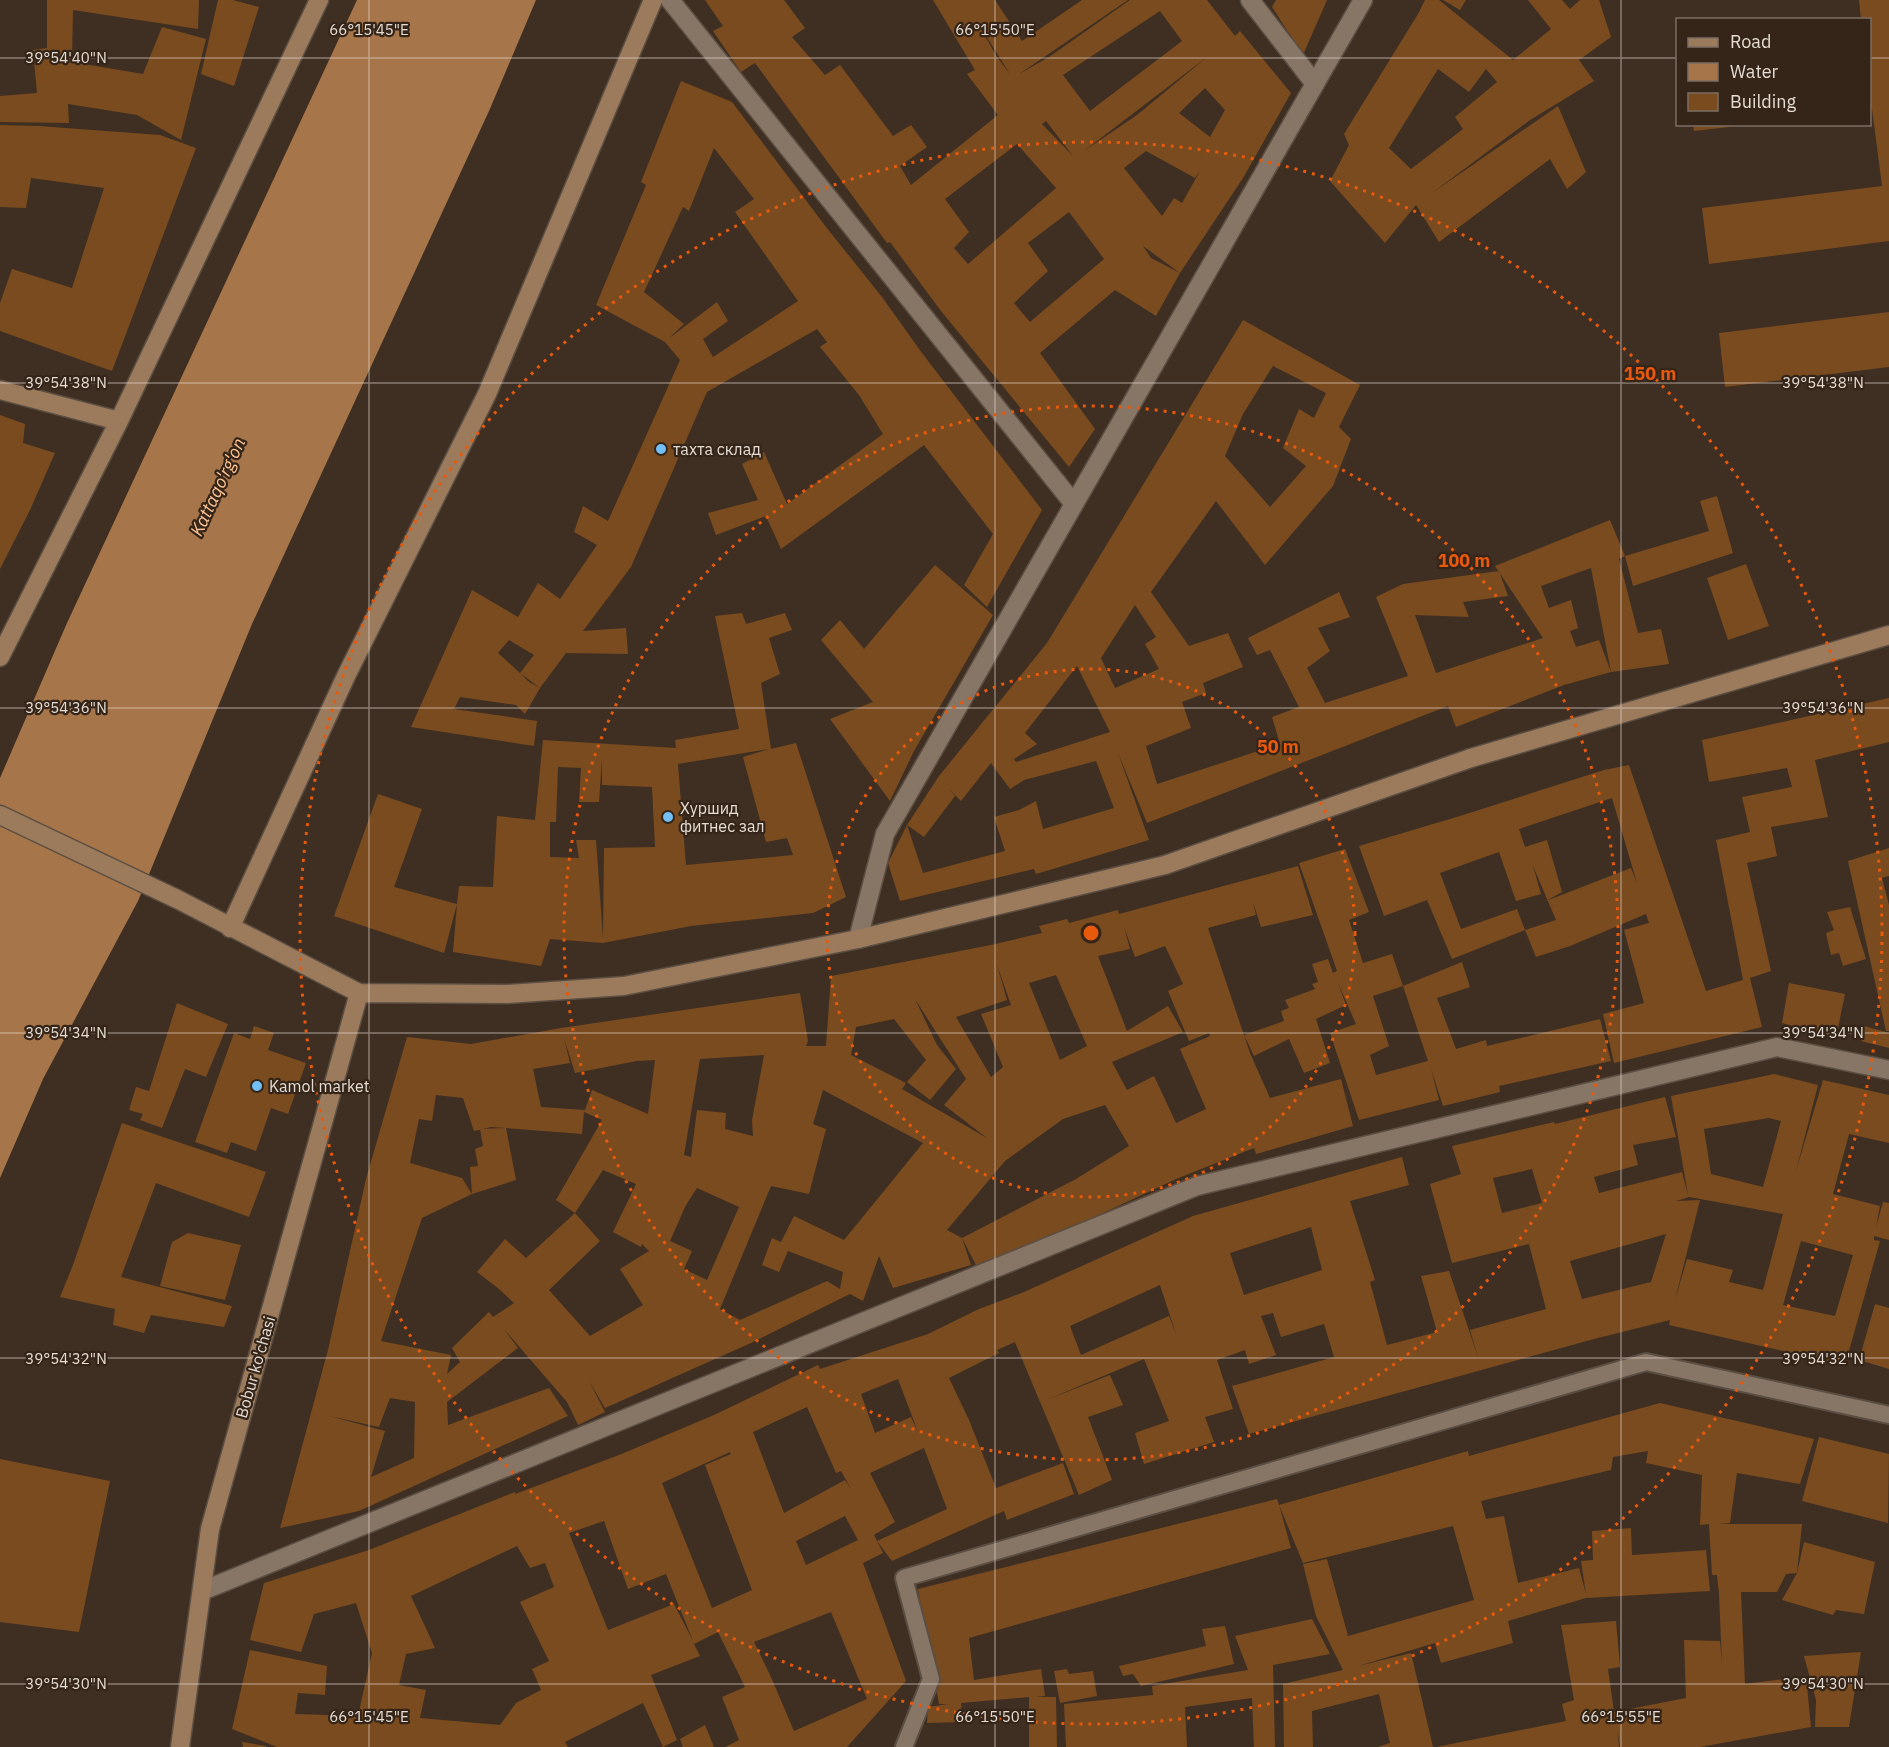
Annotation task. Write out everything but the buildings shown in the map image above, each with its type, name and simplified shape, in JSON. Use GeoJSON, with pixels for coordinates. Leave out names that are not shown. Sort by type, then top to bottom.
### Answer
{"type":"FeatureCollection","features":[{"type":"Feature","properties":{"kind":"street"},"geometry":{"type":"LineString","coordinates":[[0,657],[119,421],[319,0]]}},
{"type":"Feature","properties":{"kind":"street"},"geometry":{"type":"LineString","coordinates":[[230,928],[346,676],[487,394],[653,0]]}},
{"type":"Feature","properties":{"kind":"street"},"geometry":{"type":"LineString","coordinates":[[670,0],[1074,504]]}},
{"type":"Feature","properties":{"kind":"street"},"geometry":{"type":"LineString","coordinates":[[1250,0],[1315,84]]}},
{"type":"Feature","properties":{"kind":"street"},"geometry":{"type":"LineString","coordinates":[[858,939],[885,834],[1363,0]]}},
{"type":"Feature","properties":{"kind":"street"},"geometry":{"type":"LineString","coordinates":[[0,390],[119,421]]}},
{"type":"Feature","properties":{"kind":"street"},"geometry":{"type":"LineString","coordinates":[[0,815],[179,900],[359,993],[507,994],[624,986],[858,939],[1165,865],[1471,758],[1889,635]]}},
{"type":"Feature","properties":{"kind":"street","name":"Bobur ko'chasi"},"geometry":{"type":"LineString","coordinates":[[180,1747],[210,1529],[359,993]]}},
{"type":"Feature","properties":{"kind":"street"},"geometry":{"type":"LineString","coordinates":[[202,1591],[1197,1186],[1777,1047],[1889,1070]]}},
{"type":"Feature","properties":{"kind":"lane"},"geometry":{"type":"LineString","coordinates":[[904,1747],[931,1678],[904,1578],[1646,1362],[1889,1415]]}},
{"type":"Feature","properties":{"kind":"water","name":"Kattaqo'rg'on"},"geometry":{"type":"Polygon","coordinates":[[[357,0],[536,0],[489,111],[252,624],[138,901],[43,1079],[0,1178],[0,778],[67,623],[357,0]]]}},
{"type":"Feature","properties":{"kind":"place","name":"тахта склад"},"geometry":{"type":"Point","coordinates":[661,449]}},
{"type":"Feature","properties":{"kind":"place","name":"Хуршид фитнес зал"},"geometry":{"type":"Point","coordinates":[668,817]}},
{"type":"Feature","properties":{"kind":"place","name":"Kamol market"},"geometry":{"type":"Point","coordinates":[257,1086]}}]}
